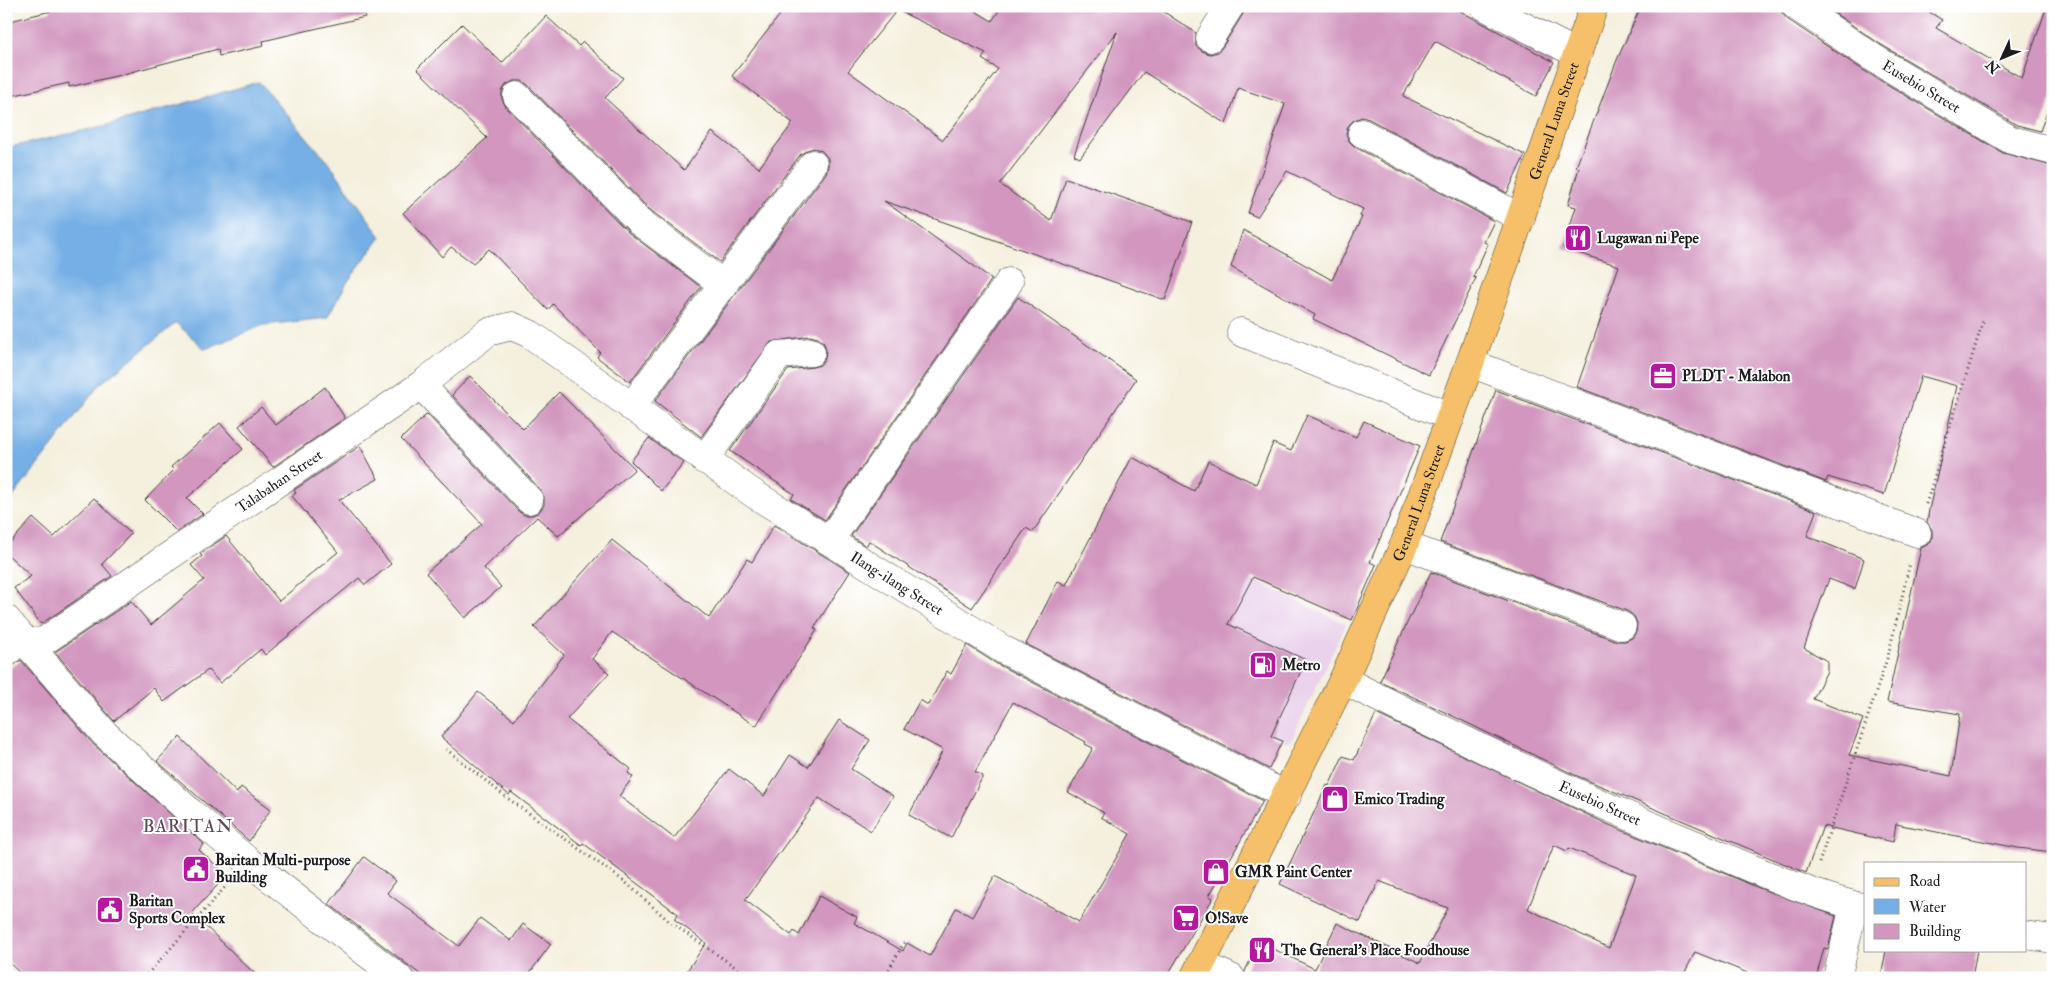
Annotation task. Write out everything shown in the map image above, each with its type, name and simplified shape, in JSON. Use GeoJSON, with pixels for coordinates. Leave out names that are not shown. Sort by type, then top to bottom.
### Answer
{"type":"FeatureCollection","features":[{"type":"Feature","properties":{"kind":"main road","name":"General Luna Street"},"geometry":{"type":"LineString","coordinates":[[1198,971],[1343,680],[1404,545],[1451,417],[1594,6]]}},
{"type":"Feature","properties":{"kind":"street"},"geometry":{"type":"LineString","coordinates":[[1210,38],[1230,6]]}},
{"type":"Feature","properties":{"kind":"street"},"geometry":{"type":"LineString","coordinates":[[1484,6],[1578,54]]}},
{"type":"Feature","properties":{"kind":"street","name":"Eusebio Street"},"geometry":{"type":"LineString","coordinates":[[1796,6],[1872,57],[2011,140],[2053,151]]}},
{"type":"Feature","properties":{"kind":"street"},"geometry":{"type":"LineString","coordinates":[[517,96],[640,222],[724,285]]}},
{"type":"Feature","properties":{"kind":"street"},"geometry":{"type":"LineString","coordinates":[[1362,133],[1521,218]]}},
{"type":"Feature","properties":{"kind":"street"},"geometry":{"type":"LineString","coordinates":[[631,407],[813,164]]}},
{"type":"Feature","properties":{"kind":"street"},"geometry":{"type":"LineString","coordinates":[[829,541],[1009,282]]}},
{"type":"Feature","properties":{"kind":"street","name":"Talabahan Street"},"geometry":{"type":"LineString","coordinates":[[17,648],[44,641],[421,385],[488,332],[512,326],[530,334]]}},
{"type":"Feature","properties":{"kind":"street"},"geometry":{"type":"LineString","coordinates":[[1241,332],[1451,417]]}},
{"type":"Feature","properties":{"kind":"street","name":"Ilang-ilang Street"},"geometry":{"type":"LineString","coordinates":[[530,334],[754,494],[1004,650],[1286,796]]}},
{"type":"Feature","properties":{"kind":"street"},"geometry":{"type":"LineString","coordinates":[[704,460],[779,355],[812,352]]}},
{"type":"Feature","properties":{"kind":"street"},"geometry":{"type":"LineString","coordinates":[[1470,363],[1917,533]]}},
{"type":"Feature","properties":{"kind":"street"},"geometry":{"type":"LineString","coordinates":[[421,385],[530,500]]}},
{"type":"Feature","properties":{"kind":"street"},"geometry":{"type":"LineString","coordinates":[[1404,545],[1622,626]]}},
{"type":"Feature","properties":{"kind":"street"},"geometry":{"type":"LineString","coordinates":[[6,619],[17,648],[105,734],[190,812],[248,862],[398,978]]}},
{"type":"Feature","properties":{"kind":"street","name":"Eusebio Street"},"geometry":{"type":"LineString","coordinates":[[1343,680],[1540,778],[1635,820],[1810,892],[1859,907]]}},
{"type":"Feature","properties":{"kind":"street"},"geometry":{"type":"LineString","coordinates":[[1837,978],[1859,907]]}},
{"type":"Feature","properties":{"kind":"street"},"geometry":{"type":"LineString","coordinates":[[2026,935],[2053,939]]}},
{"type":"Feature","properties":{"kind":"street"},"geometry":{"type":"LineString","coordinates":[[1198,971],[1231,978]]}},
{"type":"Feature","properties":{"kind":"path"},"geometry":{"type":"LineString","coordinates":[[1810,892],[1888,656],[1917,533],[1984,318]]}},
{"type":"Feature","properties":{"kind":"path"},"geometry":{"type":"LineString","coordinates":[[446,749],[506,797],[624,881],[670,922],[752,978]]}},
{"type":"Feature","properties":{"kind":"path"},"geometry":{"type":"LineString","coordinates":[[144,978],[248,862]]}},
{"type":"Feature","properties":{"kind":"path"},"geometry":{"type":"LineString","coordinates":[[884,978],[905,940]]}},
{"type":"Feature","properties":{"kind":"shaded area"},"geometry":{"type":"Polygon","coordinates":[[[1220,564],[1346,624],[1290,743],[1164,683],[1220,564]]]}},
{"type":"Feature","properties":{"kind":"water"},"geometry":{"type":"Polygon","coordinates":[[[259,82],[329,163],[381,237],[348,281],[327,318],[264,325],[205,349],[176,323],[100,384],[13,497],[6,495],[6,148],[108,125],[259,82]]]}},
{"type":"Feature","properties":{"kind":"building"},"geometry":{"type":"Polygon","coordinates":[[[50,6],[364,6],[365,17],[263,41],[264,46],[219,56],[218,49],[69,87],[69,83],[6,97],[6,22],[51,11],[50,6]]]}},
{"type":"Feature","properties":{"kind":"building"},"geometry":{"type":"Polygon","coordinates":[[[787,6],[967,6],[992,21],[1002,6],[1155,6],[1196,33],[1196,46],[1210,54],[1218,52],[1223,46],[1246,6],[1451,6],[1554,62],[1536,96],[1437,42],[1434,43],[1403,96],[1525,155],[1507,193],[1369,119],[1362,117],[1354,120],[1348,126],[1346,134],[1349,141],[1355,147],[1494,221],[1484,242],[1488,244],[1473,277],[1476,278],[1429,375],[1313,319],[1315,315],[1231,267],[1243,230],[1332,280],[1362,217],[1360,216],[1363,209],[1287,171],[1257,217],[1248,213],[1285,104],[1238,88],[1226,124],[1144,72],[1080,158],[1074,155],[1117,32],[1000,184],[1051,221],[1066,178],[1192,222],[1165,300],[884,201],[992,279],[825,520],[791,499],[794,494],[730,451],[788,370],[820,365],[825,359],[826,350],[824,343],[818,338],[810,336],[771,342],[701,437],[655,401],[826,173],[828,158],[822,151],[814,148],[800,155],[720,262],[650,210],[528,85],[522,81],[514,81],[506,85],[502,91],[502,99],[506,107],[629,233],[701,287],[630,382],[597,357],[600,352],[553,304],[548,310],[489,249],[473,263],[451,247],[442,257],[403,213],[487,138],[417,69],[462,24],[502,63],[546,16],[579,46],[583,42],[623,78],[605,98],[684,170],[712,132],[759,168],[793,123],[732,76],[787,6]],[[897,10],[848,71],[943,140],[998,69],[982,59],[986,53],[897,10]]]}},
{"type":"Feature","properties":{"kind":"building"},"geometry":{"type":"Polygon","coordinates":[[[1641,6],[1781,6],[1782,13],[1787,19],[1863,70],[2003,153],[2053,166],[2053,852],[2018,848],[1896,824],[1893,842],[1823,826],[1806,873],[1575,775],[1380,681],[1431,572],[1617,641],[1625,641],[1632,638],[1636,632],[1637,623],[1634,616],[1627,611],[1440,542],[1496,390],[1816,511],[1807,536],[1864,559],[1855,589],[1829,579],[1824,592],[1804,648],[1827,661],[1827,671],[1813,699],[1863,719],[1849,755],[1951,776],[1960,714],[1887,702],[1921,548],[1927,545],[1932,538],[1932,530],[1927,522],[1957,386],[1921,376],[1884,495],[1828,477],[1826,482],[1577,387],[1619,266],[1563,248],[1576,207],[1568,205],[1579,168],[1576,167],[1617,60],[1641,6]]]}},
{"type":"Feature","properties":{"kind":"building"},"geometry":{"type":"Polygon","coordinates":[[[1824,6],[1920,6],[1942,20],[1936,28],[2022,78],[2047,6],[2053,6],[2053,95],[2040,131],[2017,125],[1880,44],[1824,6]]]}},
{"type":"Feature","properties":{"kind":"building"},"geometry":{"type":"Polygon","coordinates":[[[1018,297],[1136,379],[1033,532],[1026,528],[972,608],[869,541],[866,546],[851,536],[1018,297]]]}},
{"type":"Feature","properties":{"kind":"building"},"geometry":{"type":"Polygon","coordinates":[[[470,376],[523,429],[559,392],[635,469],[558,536],[537,517],[484,568],[501,587],[465,618],[426,573],[482,524],[401,439],[427,414],[518,511],[524,515],[532,515],[539,512],[544,505],[544,497],[540,489],[452,395],[470,376]]]}},
{"type":"Feature","properties":{"kind":"building"},"geometry":{"type":"Polygon","coordinates":[[[325,387],[345,418],[273,467],[239,426],[261,407],[276,425],[325,387]]]}},
{"type":"Feature","properties":{"kind":"building"},"geometry":{"type":"Polygon","coordinates":[[[1307,415],[1356,437],[1364,421],[1420,446],[1370,562],[1376,565],[1352,620],[1253,577],[1228,624],[1306,660],[1271,736],[1282,741],[1269,769],[1026,644],[1058,581],[1066,585],[1132,457],[1194,491],[1208,461],[1256,484],[1273,443],[1291,451],[1307,415]]]}},
{"type":"Feature","properties":{"kind":"building"},"geometry":{"type":"Polygon","coordinates":[[[220,423],[243,449],[187,498],[203,514],[177,532],[145,500],[174,470],[171,467],[220,423]]]}},
{"type":"Feature","properties":{"kind":"building"},"geometry":{"type":"Polygon","coordinates":[[[649,438],[684,463],[661,491],[631,461],[649,438]]]}},
{"type":"Feature","properties":{"kind":"building"},"geometry":{"type":"Polygon","coordinates":[[[360,446],[378,479],[339,500],[391,564],[365,585],[359,578],[265,655],[261,649],[220,683],[208,670],[164,702],[154,688],[114,721],[55,652],[131,601],[151,625],[204,580],[191,565],[202,556],[200,554],[226,536],[279,601],[338,552],[292,496],[296,493],[294,490],[360,446]]]}},
{"type":"Feature","properties":{"kind":"building"},"geometry":{"type":"Polygon","coordinates":[[[94,498],[131,534],[102,564],[112,576],[41,624],[14,588],[31,576],[6,553],[6,547],[33,518],[54,537],[94,498]]]}},
{"type":"Feature","properties":{"kind":"building"},"geometry":{"type":"Polygon","coordinates":[[[774,525],[850,572],[814,628],[817,630],[756,726],[612,632],[592,659],[609,673],[567,719],[631,769],[628,773],[633,777],[619,796],[674,838],[729,769],[764,796],[790,755],[808,767],[839,720],[870,740],[851,769],[893,796],[871,831],[819,798],[745,900],[791,935],[794,931],[799,935],[819,896],[857,917],[854,923],[903,951],[907,943],[930,956],[956,908],[972,917],[995,876],[1079,922],[1130,834],[1101,817],[1104,813],[1068,792],[1093,748],[1085,744],[1086,742],[1013,702],[975,772],[983,776],[951,838],[909,815],[943,750],[904,729],[920,700],[928,705],[947,671],[951,674],[967,645],[997,664],[1263,801],[1209,896],[1213,898],[1166,978],[682,978],[706,943],[674,919],[678,914],[583,843],[581,845],[511,792],[509,795],[441,737],[478,692],[514,720],[564,655],[534,627],[612,540],[709,618],[747,559],[752,562],[774,525]]]}},
{"type":"Feature","properties":{"kind":"building"},"geometry":{"type":"Polygon","coordinates":[[[21,660],[94,745],[204,844],[199,850],[227,875],[192,913],[259,978],[25,978],[6,960],[6,668],[10,668],[21,660]]]}},
{"type":"Feature","properties":{"kind":"building"},"geometry":{"type":"Polygon","coordinates":[[[1376,714],[1607,824],[1759,888],[1836,916],[1828,949],[1824,948],[1816,978],[1760,978],[1695,952],[1682,978],[1246,978],[1245,971],[1259,942],[1315,969],[1337,923],[1420,963],[1448,908],[1379,881],[1360,922],[1280,884],[1327,785],[1329,786],[1343,756],[1354,760],[1376,714]],[[1554,845],[1528,909],[1609,948],[1636,875],[1569,848],[1567,851],[1554,845]]]}},
{"type":"Feature","properties":{"kind":"building"},"geometry":{"type":"Polygon","coordinates":[[[180,737],[237,793],[241,787],[271,809],[249,841],[157,761],[180,737]]]}},
{"type":"Feature","properties":{"kind":"building"},"geometry":{"type":"Polygon","coordinates":[[[364,857],[396,881],[387,893],[459,946],[480,918],[511,941],[523,924],[551,944],[526,978],[425,978],[329,904],[364,857]]]}},
{"type":"Feature","properties":{"kind":"building"},"geometry":{"type":"Polygon","coordinates":[[[1886,952],[1977,952],[1972,978],[1881,978],[1886,952]]]}},
{"type":"Feature","properties":{"kind":"place","name":"Lugawan ni Pepe"},"geometry":{"type":"Point","coordinates":[1578,238]}},
{"type":"Feature","properties":{"kind":"place","name":"PLDT - Malabon"},"geometry":{"type":"Point","coordinates":[1663,376]}},
{"type":"Feature","properties":{"kind":"place","name":"Metro"},"geometry":{"type":"Point","coordinates":[1263,665]}},
{"type":"Feature","properties":{"kind":"place","name":"Emico Trading"},"geometry":{"type":"Point","coordinates":[1335,799]}},
{"type":"Feature","properties":{"kind":"place","name":"Baritan Multi-purpose Building"},"geometry":{"type":"Point","coordinates":[196,869]}},
{"type":"Feature","properties":{"kind":"place","name":"GMR Paint Center"},"geometry":{"type":"Point","coordinates":[1216,872]}},
{"type":"Feature","properties":{"kind":"place","name":"Baritan Sports Complex"},"geometry":{"type":"Point","coordinates":[110,910]}},
{"type":"Feature","properties":{"kind":"place","name":"O!Save"},"geometry":{"type":"Point","coordinates":[1186,918]}},
{"type":"Feature","properties":{"kind":"place","name":"The General's Place Foodhouse"},"geometry":{"type":"Point","coordinates":[1262,950]}},
{"type":"Feature","properties":{"kind":"district","name":"BARITAN"},"geometry":{"type":"Point","coordinates":[188,826]}}]}
